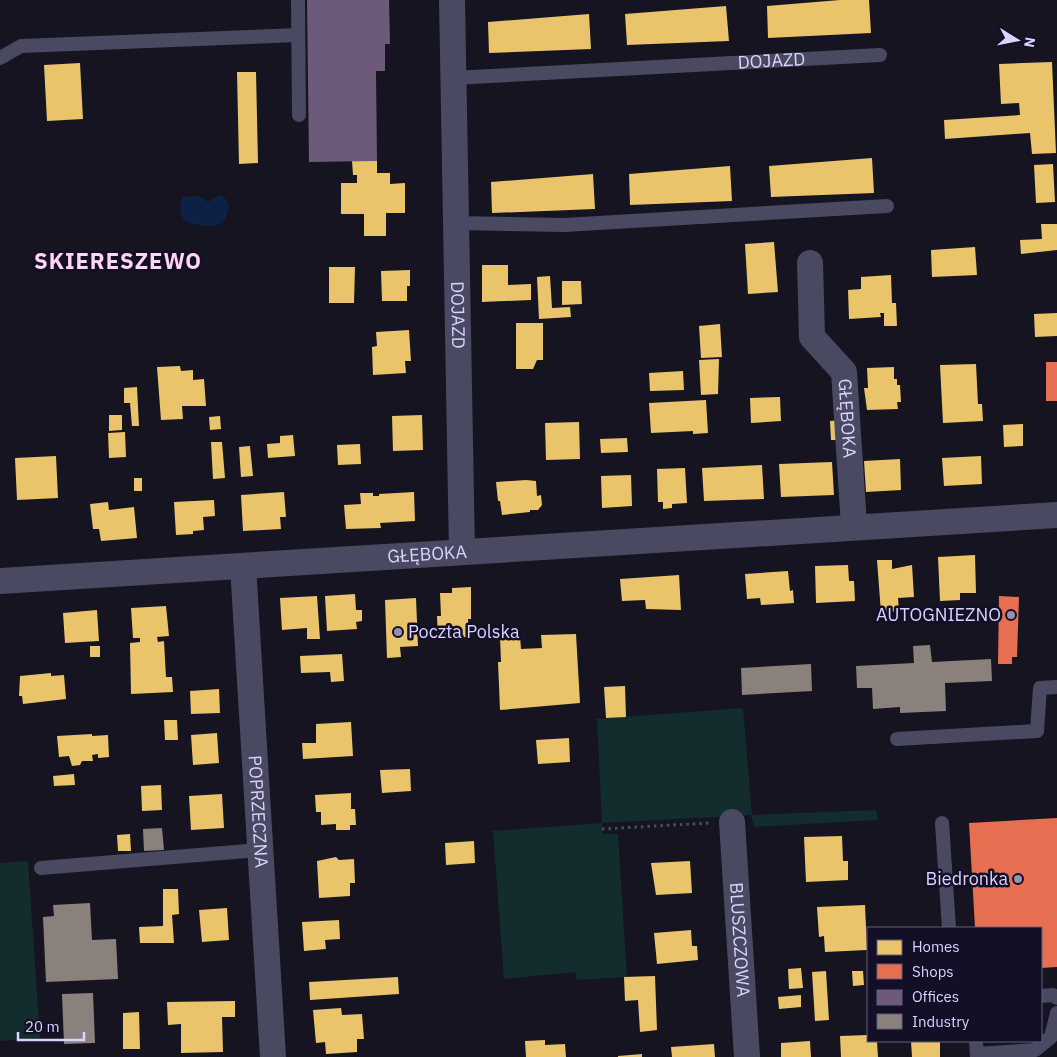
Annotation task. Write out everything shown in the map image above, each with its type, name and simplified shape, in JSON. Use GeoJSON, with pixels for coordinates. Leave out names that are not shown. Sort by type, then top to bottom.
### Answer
{"type":"FeatureCollection","features":[{"type":"Feature","properties":{"kind":"street","name":"DOJAZD"},"geometry":{"type":"LineString","coordinates":[[452,0],[462,552]]}},
{"type":"Feature","properties":{"kind":"street","name":"GŁĘBOKA"},"geometry":{"type":"LineString","coordinates":[[810,263],[812,337],[844,372],[854,526]]}},
{"type":"Feature","properties":{"kind":"street","name":"GŁĘBOKA"},"geometry":{"type":"LineString","coordinates":[[0,581],[854,526],[1057,515]]}},
{"type":"Feature","properties":{"kind":"street","name":"POPRZECZNA"},"geometry":{"type":"LineString","coordinates":[[242,566],[273,1057]]}},
{"type":"Feature","properties":{"kind":"street","name":"BLUSZCZOWA"},"geometry":{"type":"LineString","coordinates":[[732,822],[747,1057]]}},
{"type":"Feature","properties":{"kind":"lane"},"geometry":{"type":"LineString","coordinates":[[298,0],[299,115]]}},
{"type":"Feature","properties":{"kind":"lane"},"geometry":{"type":"LineString","coordinates":[[0,58],[21,46],[298,35]]}},
{"type":"Feature","properties":{"kind":"lane","name":"DOJAZD"},"geometry":{"type":"LineString","coordinates":[[453,78],[880,55]]}},
{"type":"Feature","properties":{"kind":"lane"},"geometry":{"type":"LineString","coordinates":[[455,223],[564,225],[887,206]]}},
{"type":"Feature","properties":{"kind":"lane"},"geometry":{"type":"LineString","coordinates":[[897,739],[1038,731],[1040,688],[1057,687]]}},
{"type":"Feature","properties":{"kind":"lane"},"geometry":{"type":"LineString","coordinates":[[942,823],[949,927]]}},
{"type":"Feature","properties":{"kind":"lane"},"geometry":{"type":"LineString","coordinates":[[41,868],[260,850]]}},
{"type":"Feature","properties":{"kind":"lane"},"geometry":{"type":"LineString","coordinates":[[1042,996],[1057,998]]}},
{"type":"Feature","properties":{"kind":"lane"},"geometry":{"type":"LineString","coordinates":[[977,1051],[1034,1050],[1051,1037],[1057,1012]]}},
{"type":"Feature","properties":{"kind":"path"},"geometry":{"type":"LineString","coordinates":[[602,829],[732,822]]}},
{"type":"Feature","properties":{"kind":"green space"},"geometry":{"type":"Polygon","coordinates":[[[743,708],[752,815],[876,810],[878,820],[754,827],[751,815],[602,823],[597,719],[743,708]]]}},
{"type":"Feature","properties":{"kind":"green space"},"geometry":{"type":"Polygon","coordinates":[[[602,823],[602,834],[618,834],[627,977],[576,980],[576,972],[504,979],[493,831],[602,823]]]}},
{"type":"Feature","properties":{"kind":"green space"},"geometry":{"type":"Polygon","coordinates":[[[28,861],[40,1038],[0,1041],[0,863],[28,861]]]}},
{"type":"Feature","properties":{"kind":"water"},"geometry":{"type":"Polygon","coordinates":[[[219,195],[225,198],[229,204],[224,220],[219,224],[206,226],[184,221],[180,210],[182,197],[199,196],[208,202],[219,195]]]}},
{"type":"Feature","properties":{"kind":"building: Homes"},"geometry":{"type":"Polygon","coordinates":[[[840,0],[869,0],[871,33],[768,38],[767,6],[840,0]]]}},
{"type":"Feature","properties":{"kind":"building: Homes"},"geometry":{"type":"Polygon","coordinates":[[[726,6],[729,41],[627,45],[625,14],[726,6]]]}},
{"type":"Feature","properties":{"kind":"building: Homes"},"geometry":{"type":"Polygon","coordinates":[[[589,14],[591,49],[489,53],[488,22],[589,14]]]}},
{"type":"Feature","properties":{"kind":"building: Homes"},"geometry":{"type":"Polygon","coordinates":[[[1052,62],[1056,153],[1032,154],[1030,133],[945,139],[944,120],[1020,115],[1019,103],[1001,104],[999,64],[1052,62]]]}},
{"type":"Feature","properties":{"kind":"building: Homes"},"geometry":{"type":"Polygon","coordinates":[[[80,63],[83,119],[47,121],[44,65],[80,63]]]}},
{"type":"Feature","properties":{"kind":"building: Homes"},"geometry":{"type":"Polygon","coordinates":[[[237,72],[256,72],[258,163],[239,164],[237,72]]]}},
{"type":"Feature","properties":{"kind":"building: Homes"},"geometry":{"type":"Polygon","coordinates":[[[872,158],[874,193],[771,197],[769,166],[872,158]]]}},
{"type":"Feature","properties":{"kind":"building: Homes"},"geometry":{"type":"Polygon","coordinates":[[[352,161],[377,161],[377,173],[390,173],[390,184],[405,183],[405,213],[386,213],[386,236],[364,236],[364,214],[341,214],[341,183],[357,183],[357,175],[353,175],[352,161]]]}},
{"type":"Feature","properties":{"kind":"building: Homes"},"geometry":{"type":"Polygon","coordinates":[[[1053,164],[1055,202],[1036,203],[1034,165],[1053,164]]]}},
{"type":"Feature","properties":{"kind":"building: Homes"},"geometry":{"type":"Polygon","coordinates":[[[730,166],[732,201],[630,205],[629,174],[730,166]]]}},
{"type":"Feature","properties":{"kind":"building: Homes"},"geometry":{"type":"Polygon","coordinates":[[[593,174],[595,209],[492,213],[491,182],[593,174]]]}},
{"type":"Feature","properties":{"kind":"building: Homes"},"geometry":{"type":"Polygon","coordinates":[[[1041,224],[1057,224],[1057,250],[1021,254],[1020,240],[1042,239],[1041,224]]]}},
{"type":"Feature","properties":{"kind":"building: Homes"},"geometry":{"type":"Polygon","coordinates":[[[774,242],[778,292],[748,294],[745,244],[774,242]]]}},
{"type":"Feature","properties":{"kind":"building: Homes"},"geometry":{"type":"Polygon","coordinates":[[[975,247],[977,275],[932,277],[931,250],[975,247]]]}},
{"type":"Feature","properties":{"kind":"building: Homes"},"geometry":{"type":"Polygon","coordinates":[[[482,265],[508,265],[508,285],[531,284],[531,300],[482,302],[482,265]]]}},
{"type":"Feature","properties":{"kind":"building: Homes"},"geometry":{"type":"Polygon","coordinates":[[[329,267],[355,267],[354,303],[329,303],[329,267]]]}},
{"type":"Feature","properties":{"kind":"building: Homes"},"geometry":{"type":"Polygon","coordinates":[[[410,270],[410,286],[407,286],[407,301],[382,301],[381,271],[410,270]]]}},
{"type":"Feature","properties":{"kind":"building: Homes"},"geometry":{"type":"Polygon","coordinates":[[[891,275],[892,303],[896,303],[897,326],[884,326],[884,313],[880,313],[881,317],[849,319],[848,290],[861,289],[861,277],[891,275]]]}},
{"type":"Feature","properties":{"kind":"building: Homes"},"geometry":{"type":"Polygon","coordinates":[[[550,276],[552,308],[570,307],[571,317],[539,319],[537,277],[550,276]]]}},
{"type":"Feature","properties":{"kind":"building: Homes"},"geometry":{"type":"Polygon","coordinates":[[[562,281],[581,281],[582,304],[562,305],[562,281]]]}},
{"type":"Feature","properties":{"kind":"building: Homes"},"geometry":{"type":"Polygon","coordinates":[[[1057,313],[1057,336],[1035,337],[1034,314],[1057,313]]]}},
{"type":"Feature","properties":{"kind":"building: Homes"},"geometry":{"type":"Polygon","coordinates":[[[516,323],[543,323],[543,360],[537,360],[533,369],[516,369],[516,323]]]}},
{"type":"Feature","properties":{"kind":"building: Homes"},"geometry":{"type":"Polygon","coordinates":[[[720,324],[722,357],[701,358],[699,326],[720,324]]]}},
{"type":"Feature","properties":{"kind":"building: Homes"},"geometry":{"type":"Polygon","coordinates":[[[409,330],[411,361],[405,361],[406,373],[373,375],[372,347],[377,346],[376,332],[409,330]]]}},
{"type":"Feature","properties":{"kind":"building: Homes"},"geometry":{"type":"Polygon","coordinates":[[[719,359],[718,394],[701,395],[699,360],[719,359]]]}},
{"type":"Feature","properties":{"kind":"building: Homes"},"geometry":{"type":"Polygon","coordinates":[[[976,364],[978,404],[982,404],[983,421],[943,423],[940,365],[976,364]]]}},
{"type":"Feature","properties":{"kind":"building: Homes"},"geometry":{"type":"Polygon","coordinates":[[[180,366],[181,371],[193,370],[193,380],[204,379],[206,406],[182,406],[183,419],[161,420],[157,367],[180,366]]]}},
{"type":"Feature","properties":{"kind":"building: Homes"},"geometry":{"type":"Polygon","coordinates":[[[894,367],[894,379],[897,379],[897,385],[900,385],[901,402],[897,402],[898,409],[867,410],[864,388],[868,388],[867,368],[894,367]]]}},
{"type":"Feature","properties":{"kind":"building: Homes"},"geometry":{"type":"Polygon","coordinates":[[[683,371],[684,390],[650,391],[649,373],[683,371]]]}},
{"type":"Feature","properties":{"kind":"building: Homes"},"geometry":{"type":"Polygon","coordinates":[[[137,387],[139,426],[132,426],[130,403],[124,403],[124,388],[137,387]]]}},
{"type":"Feature","properties":{"kind":"building: Homes"},"geometry":{"type":"Polygon","coordinates":[[[780,397],[781,421],[751,423],[750,398],[780,397]]]}},
{"type":"Feature","properties":{"kind":"building: Homes"},"geometry":{"type":"Polygon","coordinates":[[[706,400],[708,433],[693,434],[693,431],[651,433],[649,403],[706,400]]]}},
{"type":"Feature","properties":{"kind":"building: Homes"},"geometry":{"type":"Polygon","coordinates":[[[109,415],[122,415],[122,430],[109,431],[109,415]]]}},
{"type":"Feature","properties":{"kind":"building: Homes"},"geometry":{"type":"Polygon","coordinates":[[[422,415],[423,450],[393,451],[392,416],[422,415]]]}},
{"type":"Feature","properties":{"kind":"building: Homes"},"geometry":{"type":"Polygon","coordinates":[[[220,416],[221,429],[210,430],[209,417],[220,416]]]}},
{"type":"Feature","properties":{"kind":"building: Homes"},"geometry":{"type":"Polygon","coordinates":[[[840,420],[841,440],[831,440],[830,421],[840,420]]]}},
{"type":"Feature","properties":{"kind":"building: Homes"},"geometry":{"type":"Polygon","coordinates":[[[579,422],[580,459],[546,460],[545,423],[579,422]]]}},
{"type":"Feature","properties":{"kind":"building: Homes"},"geometry":{"type":"Polygon","coordinates":[[[1023,424],[1023,446],[1004,447],[1003,425],[1023,424]]]}},
{"type":"Feature","properties":{"kind":"building: Homes"},"geometry":{"type":"Polygon","coordinates":[[[125,432],[126,457],[109,458],[108,433],[125,432]]]}},
{"type":"Feature","properties":{"kind":"building: Homes"},"geometry":{"type":"Polygon","coordinates":[[[293,435],[295,456],[268,458],[267,444],[280,443],[280,436],[293,435]]]}},
{"type":"Feature","properties":{"kind":"building: Homes"},"geometry":{"type":"Polygon","coordinates":[[[627,438],[628,452],[601,453],[600,439],[627,438]]]}},
{"type":"Feature","properties":{"kind":"building: Homes"},"geometry":{"type":"Polygon","coordinates":[[[211,442],[222,442],[225,478],[213,479],[211,442]]]}},
{"type":"Feature","properties":{"kind":"building: Homes"},"geometry":{"type":"Polygon","coordinates":[[[360,444],[361,464],[338,465],[337,445],[360,444]]]}},
{"type":"Feature","properties":{"kind":"building: Homes"},"geometry":{"type":"Polygon","coordinates":[[[250,446],[253,476],[241,477],[239,447],[250,446]]]}},
{"type":"Feature","properties":{"kind":"building: Homes"},"geometry":{"type":"Polygon","coordinates":[[[56,456],[58,498],[17,500],[15,458],[56,456]]]}},
{"type":"Feature","properties":{"kind":"building: Homes"},"geometry":{"type":"Polygon","coordinates":[[[981,456],[982,484],[944,486],[942,458],[981,456]]]}},
{"type":"Feature","properties":{"kind":"building: Homes"},"geometry":{"type":"Polygon","coordinates":[[[900,459],[901,490],[866,492],[864,461],[900,459]]]}},
{"type":"Feature","properties":{"kind":"building: Homes"},"geometry":{"type":"Polygon","coordinates":[[[832,462],[834,495],[781,497],[779,464],[832,462]]]}},
{"type":"Feature","properties":{"kind":"building: Homes"},"geometry":{"type":"Polygon","coordinates":[[[762,465],[764,499],[704,501],[702,468],[762,465]]]}},
{"type":"Feature","properties":{"kind":"building: Homes"},"geometry":{"type":"Polygon","coordinates":[[[685,468],[687,503],[672,504],[672,508],[663,509],[663,502],[658,502],[657,469],[685,468]]]}},
{"type":"Feature","properties":{"kind":"building: Homes"},"geometry":{"type":"Polygon","coordinates":[[[631,475],[632,506],[602,508],[601,476],[631,475]]]}},
{"type":"Feature","properties":{"kind":"building: Homes"},"geometry":{"type":"Polygon","coordinates":[[[134,478],[142,478],[142,491],[134,491],[134,478]]]}},
{"type":"Feature","properties":{"kind":"building: Homes"},"geometry":{"type":"Polygon","coordinates":[[[536,481],[537,496],[541,495],[542,505],[538,510],[530,510],[530,512],[502,515],[496,482],[536,481]]]}},
{"type":"Feature","properties":{"kind":"building: Homes"},"geometry":{"type":"Polygon","coordinates":[[[284,492],[286,517],[280,517],[281,529],[243,531],[241,495],[284,492]]]}},
{"type":"Feature","properties":{"kind":"building: Homes"},"geometry":{"type":"Polygon","coordinates":[[[414,492],[415,521],[380,523],[381,528],[346,529],[344,505],[361,504],[360,493],[373,493],[373,496],[379,496],[379,494],[414,492]]]}},
{"type":"Feature","properties":{"kind":"building: Homes"},"geometry":{"type":"Polygon","coordinates":[[[214,500],[215,516],[203,517],[204,530],[193,531],[193,534],[176,535],[174,502],[214,500]]]}},
{"type":"Feature","properties":{"kind":"building: Homes"},"geometry":{"type":"Polygon","coordinates":[[[108,502],[109,510],[134,507],[137,538],[101,541],[99,529],[93,529],[90,504],[108,502]]]}},
{"type":"Feature","properties":{"kind":"building: Homes"},"geometry":{"type":"Polygon","coordinates":[[[975,555],[976,593],[960,593],[960,600],[940,601],[938,557],[975,555]]]}},
{"type":"Feature","properties":{"kind":"building: Homes"},"geometry":{"type":"Polygon","coordinates":[[[877,560],[892,560],[892,569],[912,565],[914,597],[898,598],[899,611],[881,613],[877,560]]]}},
{"type":"Feature","properties":{"kind":"building: Homes"},"geometry":{"type":"Polygon","coordinates":[[[848,565],[849,581],[854,581],[855,601],[816,603],[815,566],[848,565]]]}},
{"type":"Feature","properties":{"kind":"building: Homes"},"geometry":{"type":"Polygon","coordinates":[[[788,571],[790,591],[793,590],[794,603],[761,605],[760,598],[747,599],[745,574],[788,571]]]}},
{"type":"Feature","properties":{"kind":"building: Homes"},"geometry":{"type":"Polygon","coordinates":[[[679,575],[681,610],[646,609],[645,600],[622,601],[620,579],[679,575]]]}},
{"type":"Feature","properties":{"kind":"building: Homes"},"geometry":{"type":"Polygon","coordinates":[[[471,587],[471,619],[468,619],[469,637],[438,638],[437,616],[441,616],[440,593],[452,593],[452,588],[471,587]]]}},
{"type":"Feature","properties":{"kind":"building: Homes"},"geometry":{"type":"Polygon","coordinates":[[[355,594],[356,610],[362,610],[362,621],[356,622],[357,629],[327,631],[325,596],[355,594]]]}},
{"type":"Feature","properties":{"kind":"building: Homes"},"geometry":{"type":"Polygon","coordinates":[[[317,596],[320,639],[307,639],[307,628],[282,630],[280,598],[317,596]]]}},
{"type":"Feature","properties":{"kind":"building: Homes"},"geometry":{"type":"Polygon","coordinates":[[[416,598],[418,646],[400,647],[401,657],[387,658],[385,600],[416,598]]]}},
{"type":"Feature","properties":{"kind":"building: Homes"},"geometry":{"type":"Polygon","coordinates":[[[166,606],[169,636],[157,637],[158,642],[164,641],[166,677],[172,677],[173,692],[131,694],[130,643],[140,642],[140,638],[133,638],[131,608],[166,606]]]}},
{"type":"Feature","properties":{"kind":"building: Homes"},"geometry":{"type":"Polygon","coordinates":[[[97,610],[99,641],[65,643],[63,613],[97,610]]]}},
{"type":"Feature","properties":{"kind":"building: Homes"},"geometry":{"type":"Polygon","coordinates":[[[576,634],[580,703],[500,710],[498,662],[501,662],[500,637],[520,636],[521,649],[542,648],[541,635],[576,634]]]}},
{"type":"Feature","properties":{"kind":"building: Homes"},"geometry":{"type":"Polygon","coordinates":[[[90,646],[100,646],[100,657],[90,657],[90,646]]]}},
{"type":"Feature","properties":{"kind":"building: Homes"},"geometry":{"type":"Polygon","coordinates":[[[342,654],[344,681],[331,682],[330,672],[301,673],[300,656],[342,654]]]}},
{"type":"Feature","properties":{"kind":"building: Homes"},"geometry":{"type":"Polygon","coordinates":[[[51,673],[51,676],[64,675],[66,699],[23,704],[22,696],[19,696],[20,676],[51,673]]]}},
{"type":"Feature","properties":{"kind":"building: Homes"},"geometry":{"type":"Polygon","coordinates":[[[625,686],[626,717],[606,718],[604,687],[625,686]]]}},
{"type":"Feature","properties":{"kind":"building: Homes"},"geometry":{"type":"Polygon","coordinates":[[[219,689],[220,713],[191,714],[190,691],[219,689]]]}},
{"type":"Feature","properties":{"kind":"building: Homes"},"geometry":{"type":"Polygon","coordinates":[[[164,720],[177,720],[178,740],[165,740],[164,720]]]}},
{"type":"Feature","properties":{"kind":"building: Homes"},"geometry":{"type":"Polygon","coordinates":[[[351,722],[353,756],[303,759],[302,743],[316,743],[316,724],[351,722]]]}},
{"type":"Feature","properties":{"kind":"building: Homes"},"geometry":{"type":"Polygon","coordinates":[[[217,733],[219,763],[193,765],[191,735],[217,733]]]}},
{"type":"Feature","properties":{"kind":"building: Homes"},"geometry":{"type":"Polygon","coordinates":[[[92,734],[92,736],[108,735],[109,757],[98,758],[98,754],[92,755],[93,761],[82,761],[80,765],[72,766],[69,756],[59,757],[57,736],[92,734]]]}},
{"type":"Feature","properties":{"kind":"building: Homes"},"geometry":{"type":"Polygon","coordinates":[[[569,738],[570,762],[538,764],[536,740],[569,738]]]}},
{"type":"Feature","properties":{"kind":"building: Homes"},"geometry":{"type":"Polygon","coordinates":[[[410,769],[411,791],[382,793],[380,770],[410,769]]]}},
{"type":"Feature","properties":{"kind":"building: Homes"},"geometry":{"type":"Polygon","coordinates":[[[74,774],[75,785],[54,786],[53,776],[74,774]]]}},
{"type":"Feature","properties":{"kind":"building: Homes"},"geometry":{"type":"Polygon","coordinates":[[[161,785],[162,810],[142,811],[141,786],[161,785]]]}},
{"type":"Feature","properties":{"kind":"building: Homes"},"geometry":{"type":"Polygon","coordinates":[[[351,793],[351,809],[355,809],[356,825],[350,825],[350,830],[336,830],[336,824],[321,825],[321,812],[316,812],[315,795],[351,793]]]}},
{"type":"Feature","properties":{"kind":"building: Homes"},"geometry":{"type":"Polygon","coordinates":[[[222,794],[224,828],[191,830],[189,796],[222,794]]]}},
{"type":"Feature","properties":{"kind":"building: Homes"},"geometry":{"type":"Polygon","coordinates":[[[130,834],[131,851],[118,851],[117,835],[130,834]]]}},
{"type":"Feature","properties":{"kind":"building: Homes"},"geometry":{"type":"Polygon","coordinates":[[[842,836],[843,861],[848,861],[848,880],[806,882],[804,837],[842,836]]]}},
{"type":"Feature","properties":{"kind":"building: Homes"},"geometry":{"type":"Polygon","coordinates":[[[474,841],[475,863],[446,865],[445,843],[474,841]]]}},
{"type":"Feature","properties":{"kind":"building: Homes"},"geometry":{"type":"Polygon","coordinates":[[[336,857],[339,860],[354,859],[355,883],[350,883],[350,896],[319,898],[317,861],[336,857]]]}},
{"type":"Feature","properties":{"kind":"building: Homes"},"geometry":{"type":"Polygon","coordinates":[[[690,861],[692,893],[656,895],[651,863],[690,861]]]}},
{"type":"Feature","properties":{"kind":"building: Homes"},"geometry":{"type":"Polygon","coordinates":[[[163,889],[178,889],[179,914],[172,915],[174,943],[140,943],[139,927],[163,926],[163,889]]]}},
{"type":"Feature","properties":{"kind":"building: Homes"},"geometry":{"type":"Polygon","coordinates":[[[865,905],[867,950],[825,952],[824,936],[819,937],[817,907],[865,905]]]}},
{"type":"Feature","properties":{"kind":"building: Homes"},"geometry":{"type":"Polygon","coordinates":[[[227,908],[229,940],[202,942],[199,910],[227,908]]]}},
{"type":"Feature","properties":{"kind":"building: Homes"},"geometry":{"type":"Polygon","coordinates":[[[339,920],[340,939],[325,940],[326,949],[304,951],[302,922],[339,920]]]}},
{"type":"Feature","properties":{"kind":"building: Homes"},"geometry":{"type":"Polygon","coordinates":[[[691,930],[692,946],[697,946],[698,960],[657,964],[654,933],[691,930]]]}},
{"type":"Feature","properties":{"kind":"building: Homes"},"geometry":{"type":"Polygon","coordinates":[[[801,968],[803,988],[789,989],[788,969],[801,968]]]}},
{"type":"Feature","properties":{"kind":"building: Homes"},"geometry":{"type":"Polygon","coordinates":[[[826,971],[829,1020],[815,1021],[812,972],[826,971]]]}},
{"type":"Feature","properties":{"kind":"building: Homes"},"geometry":{"type":"Polygon","coordinates":[[[852,971],[863,971],[864,985],[853,986],[852,971]]]}},
{"type":"Feature","properties":{"kind":"building: Homes"},"geometry":{"type":"Polygon","coordinates":[[[655,976],[657,1030],[640,1032],[638,1000],[625,1001],[624,977],[655,976]]]}},
{"type":"Feature","properties":{"kind":"building: Homes"},"geometry":{"type":"Polygon","coordinates":[[[398,977],[399,994],[310,1000],[309,982],[398,977]]]}},
{"type":"Feature","properties":{"kind":"building: Homes"},"geometry":{"type":"Polygon","coordinates":[[[801,995],[801,1007],[779,1009],[778,997],[801,995]]]}},
{"type":"Feature","properties":{"kind":"building: Homes"},"geometry":{"type":"Polygon","coordinates":[[[235,1001],[235,1017],[222,1017],[223,1052],[181,1053],[181,1024],[168,1025],[167,1002],[235,1001]]]}},
{"type":"Feature","properties":{"kind":"building: Homes"},"geometry":{"type":"Polygon","coordinates":[[[341,1008],[342,1015],[362,1014],[364,1039],[357,1039],[357,1052],[326,1054],[325,1042],[316,1043],[313,1010],[341,1008]]]}},
{"type":"Feature","properties":{"kind":"building: Homes"},"geometry":{"type":"Polygon","coordinates":[[[139,1012],[140,1049],[123,1049],[123,1013],[139,1012]]]}},
{"type":"Feature","properties":{"kind":"building: Homes"},"geometry":{"type":"Polygon","coordinates":[[[867,1035],[867,1042],[877,1042],[878,1057],[841,1057],[840,1036],[867,1035]]]}},
{"type":"Feature","properties":{"kind":"building: Homes"},"geometry":{"type":"Polygon","coordinates":[[[545,1040],[545,1045],[565,1044],[566,1057],[526,1057],[525,1041],[545,1040]]]}},
{"type":"Feature","properties":{"kind":"building: Homes"},"geometry":{"type":"Polygon","coordinates":[[[810,1041],[811,1057],[781,1057],[781,1043],[810,1041]]]}},
{"type":"Feature","properties":{"kind":"building: Homes"},"geometry":{"type":"Polygon","coordinates":[[[911,1042],[940,1042],[940,1057],[912,1057],[911,1042]]]}},
{"type":"Feature","properties":{"kind":"building: Homes"},"geometry":{"type":"Polygon","coordinates":[[[714,1044],[715,1057],[672,1057],[671,1047],[714,1044]]]}},
{"type":"Feature","properties":{"kind":"building: Homes"},"geometry":{"type":"Polygon","coordinates":[[[642,1054],[642,1057],[618,1057],[618,1056],[642,1054]]]}},
{"type":"Feature","properties":{"kind":"building: Shops"},"geometry":{"type":"Polygon","coordinates":[[[1046,362],[1057,362],[1057,401],[1046,401],[1046,362]]]}},
{"type":"Feature","properties":{"kind":"building: Shops"},"geometry":{"type":"Polygon","coordinates":[[[999,596],[1019,597],[1017,657],[1012,657],[1012,664],[998,664],[999,596]]]}},
{"type":"Feature","properties":{"kind":"building: Shops"},"geometry":{"type":"Polygon","coordinates":[[[1057,818],[1057,967],[1042,968],[1042,927],[975,927],[969,823],[1057,818]]]}},
{"type":"Feature","properties":{"kind":"building: Offices"},"geometry":{"type":"Polygon","coordinates":[[[307,0],[389,0],[390,44],[385,44],[385,71],[376,71],[377,161],[309,162],[307,0]]]}},
{"type":"Feature","properties":{"kind":"building: Industry"},"geometry":{"type":"Polygon","coordinates":[[[930,645],[932,662],[991,659],[992,681],[945,683],[946,711],[900,713],[900,707],[873,709],[872,688],[857,688],[856,666],[914,663],[913,646],[930,645]]]}},
{"type":"Feature","properties":{"kind":"building: Industry"},"geometry":{"type":"Polygon","coordinates":[[[811,664],[812,691],[742,695],[741,668],[811,664]]]}},
{"type":"Feature","properties":{"kind":"building: Industry"},"geometry":{"type":"Polygon","coordinates":[[[162,828],[164,850],[144,851],[143,829],[162,828]]]}},
{"type":"Feature","properties":{"kind":"building: Industry"},"geometry":{"type":"Polygon","coordinates":[[[90,903],[92,940],[116,939],[118,979],[46,982],[43,917],[54,916],[53,905],[90,903]]]}},
{"type":"Feature","properties":{"kind":"building: Industry"},"geometry":{"type":"Polygon","coordinates":[[[93,993],[95,1043],[64,1044],[62,994],[93,993]]]}},
{"type":"Feature","properties":{"kind":"place","name":"AUTOGNIEZNO"},"geometry":{"type":"Point","coordinates":[1011,615]}},
{"type":"Feature","properties":{"kind":"place","name":"Poczta Polska"},"geometry":{"type":"Point","coordinates":[398,632]}},
{"type":"Feature","properties":{"kind":"place","name":"Biedronka"},"geometry":{"type":"Point","coordinates":[1018,879]}},
{"type":"Feature","properties":{"kind":"district","name":"SKIERESZEWO"},"geometry":{"type":"Point","coordinates":[118,261]}}]}
